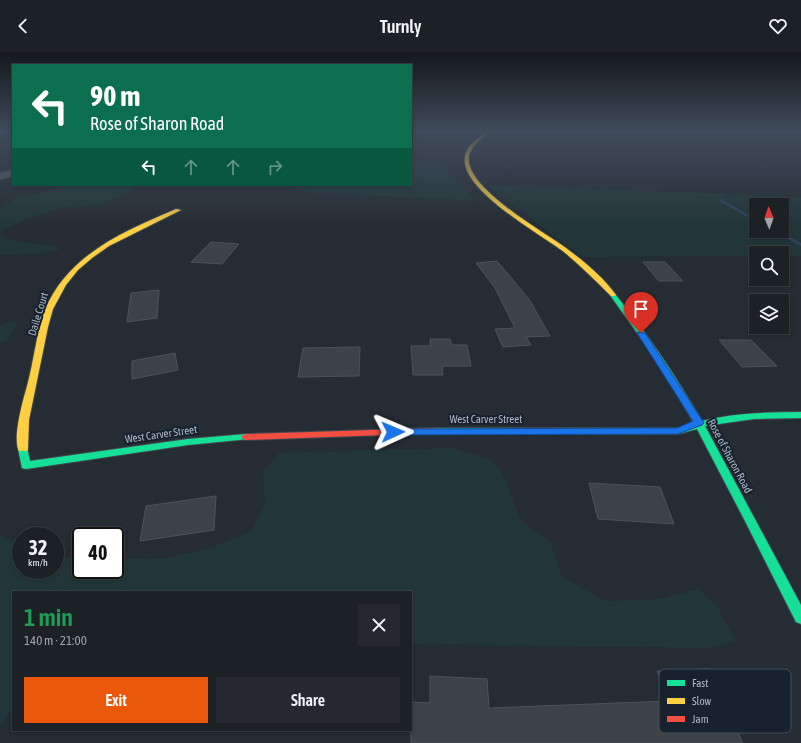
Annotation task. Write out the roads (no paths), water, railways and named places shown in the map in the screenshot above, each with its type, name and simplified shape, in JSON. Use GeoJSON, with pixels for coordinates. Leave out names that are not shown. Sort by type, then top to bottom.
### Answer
{"type":"FeatureCollection","features":[{"type":"Feature","properties":{"kind":"street","name":"Rose of Sharon Road"},"geometry":{"type":"LineString","coordinates":[[467,163],[473,180],[487,194],[557,244],[598,279],[623,308],[657,356],[699,423],[801,618]]}},
{"type":"Feature","properties":{"kind":"street"},"geometry":{"type":"LineString","coordinates":[[0,176],[12,173]]}},
{"type":"Feature","properties":{"kind":"street","name":"Daile Court"},"geometry":{"type":"LineString","coordinates":[[26,465],[22,442],[24,418],[47,319],[58,289],[78,267],[104,247],[178,210]]}},
{"type":"Feature","properties":{"kind":"street","name":"West Carver Street"},"geometry":{"type":"LineString","coordinates":[[26,465],[229,437],[451,431],[678,431],[699,423],[724,417],[766,414],[801,415]]}},
{"type":"Feature","properties":{"kind":"waterway"},"geometry":{"type":"LineString","coordinates":[[720,200],[749,217]]}},
{"type":"Feature","properties":{"kind":"waterway"},"geometry":{"type":"LineString","coordinates":[[788,238],[801,245]]}}]}
